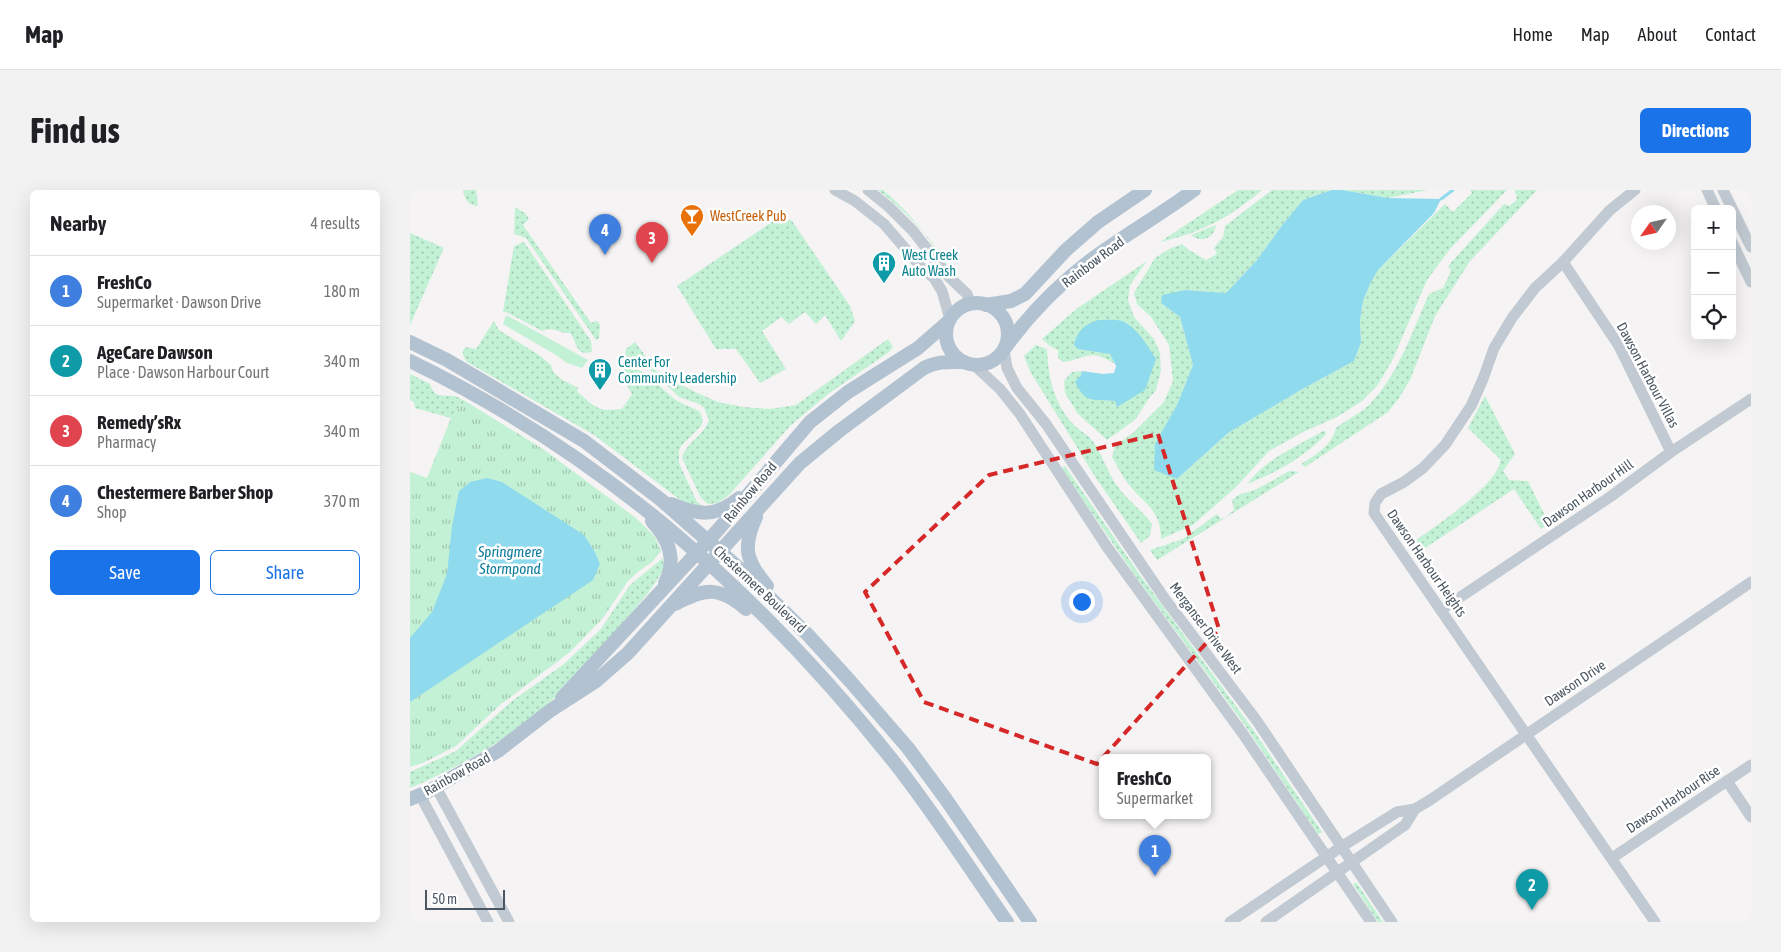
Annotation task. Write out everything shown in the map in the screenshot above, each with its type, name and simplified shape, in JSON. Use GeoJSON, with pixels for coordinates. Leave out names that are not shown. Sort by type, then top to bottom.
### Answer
{"type":"FeatureCollection","features":[{"type":"Feature","properties":{"kind":"main road","name":"Rainbow Road"},"geometry":{"type":"LineString","coordinates":[[986,304],[1011,302],[1025,294],[1066,250],[1098,222],[1145,190]]}},
{"type":"Feature","properties":{"kind":"main road","name":"Rainbow Road"},"geometry":{"type":"LineString","coordinates":[[1005,349],[1036,310],[1086,264],[1194,190]]}},
{"type":"Feature","properties":{"kind":"main road"},"geometry":{"type":"LineString","coordinates":[[971,304],[986,304],[999,312],[1007,325],[1008,333],[1005,349],[992,362],[983,365],[969,364],[957,357],[947,341],[946,332],[950,320],[956,312],[971,304]]}},
{"type":"Feature","properties":{"kind":"main road","name":"Rainbow Road"},"geometry":{"type":"LineString","coordinates":[[551,710],[708,540],[770,469],[800,431],[818,414],[848,392],[918,348],[950,320]]}},
{"type":"Feature","properties":{"kind":"main road","name":"Chestermere Boulevard"},"geometry":{"type":"LineString","coordinates":[[410,342],[447,360],[560,427],[621,468],[720,551],[809,636],[908,748],[945,798],[1030,922]]}},
{"type":"Feature","properties":{"kind":"main road","name":"Chestermere Boulevard"},"geometry":{"type":"LineString","coordinates":[[410,361],[465,390],[583,461],[632,498],[709,562],[832,687],[895,763],[1007,922]]}},
{"type":"Feature","properties":{"kind":"main road","name":"Rainbow Road"},"geometry":{"type":"LineString","coordinates":[[415,797],[498,751],[551,710],[582,691],[615,666],[810,454],[917,372],[937,362],[969,364]]}},
{"type":"Feature","properties":{"kind":"main road"},"geometry":{"type":"LineString","coordinates":[[660,499],[683,509],[705,514],[718,512],[732,504],[770,469]]}},
{"type":"Feature","properties":{"kind":"main road"},"geometry":{"type":"LineString","coordinates":[[632,498],[657,526],[671,555],[671,571],[663,588]]}},
{"type":"Feature","properties":{"kind":"main road"},"geometry":{"type":"LineString","coordinates":[[760,509],[747,540],[747,548],[752,566],[809,636]]}},
{"type":"Feature","properties":{"kind":"main road"},"geometry":{"type":"LineString","coordinates":[[668,608],[700,593],[721,592],[733,598],[798,651]]}},
{"type":"Feature","properties":{"kind":"street"},"geometry":{"type":"LineString","coordinates":[[835,190],[855,201],[884,224],[921,267],[934,278],[942,291],[950,320]]}},
{"type":"Feature","properties":{"kind":"street"},"geometry":{"type":"LineString","coordinates":[[868,190],[889,207],[913,231],[948,276],[967,294],[971,304]]}},
{"type":"Feature","properties":{"kind":"street","name":"Dawson Harbour Heights"},"geometry":{"type":"LineString","coordinates":[[1635,190],[1610,210],[1563,262],[1535,288],[1512,318],[1494,348],[1483,380],[1471,406],[1445,445],[1423,468],[1404,482],[1381,494],[1375,503],[1374,513],[1655,922]]}},
{"type":"Feature","properties":{"kind":"street"},"geometry":{"type":"LineString","coordinates":[[1707,190],[1714,205]]}},
{"type":"Feature","properties":{"kind":"street"},"geometry":{"type":"LineString","coordinates":[[1723,190],[1751,247]]}},
{"type":"Feature","properties":{"kind":"street"},"geometry":{"type":"LineString","coordinates":[[1736,250],[1751,282]]}},
{"type":"Feature","properties":{"kind":"street","name":"Dawson Harbour Villas"},"geometry":{"type":"LineString","coordinates":[[1563,262],[1619,346],[1671,452]]}},
{"type":"Feature","properties":{"kind":"street","name":"Merganser Drive West"},"geometry":{"type":"LineString","coordinates":[[1005,349],[1007,368],[1013,382],[1046,424],[1165,599],[1261,728],[1392,922]]}},
{"type":"Feature","properties":{"kind":"street"},"geometry":{"type":"LineString","coordinates":[[969,364],[1003,392],[1020,414],[1108,547],[1243,734],[1371,922]]}},
{"type":"Feature","properties":{"kind":"street","name":"Dawson Harbour Hill"},"geometry":{"type":"LineString","coordinates":[[1441,610],[1610,497],[1671,452],[1751,399]]}},
{"type":"Feature","properties":{"kind":"street","name":"Dawson Drive"},"geometry":{"type":"LineString","coordinates":[[1266,922],[1405,825],[1415,809],[1751,582]]}},
{"type":"Feature","properties":{"kind":"street","name":"Dawson Harbour Rise"},"geometry":{"type":"LineString","coordinates":[[1612,858],[1751,765]]}},
{"type":"Feature","properties":{"kind":"street"},"geometry":{"type":"LineString","coordinates":[[1727,781],[1751,817]]}},
{"type":"Feature","properties":{"kind":"street"},"geometry":{"type":"LineString","coordinates":[[436,787],[509,922]]}},
{"type":"Feature","properties":{"kind":"street"},"geometry":{"type":"LineString","coordinates":[[415,797],[488,922]]}},
{"type":"Feature","properties":{"kind":"street","name":"Dawson Drive"},"geometry":{"type":"LineString","coordinates":[[1230,922],[1243,918],[1341,847],[1397,812],[1415,809]]}},
{"type":"Feature","properties":{"kind":"highlighted area"},"geometry":{"type":"Polygon","coordinates":[[[1158,434],[1219,629],[1097,764],[924,702],[865,592],[989,475],[1158,434]]]}},
{"type":"Feature","properties":{"kind":"green space"},"geometry":{"type":"Polygon","coordinates":[[[463,190],[476,190],[478,206],[468,201],[463,190]]]}},
{"type":"Feature","properties":{"kind":"green space"},"geometry":{"type":"Polygon","coordinates":[[[878,190],[883,190],[894,199],[913,219],[930,240],[954,275],[924,233],[902,210],[878,190]]]}},
{"type":"Feature","properties":{"kind":"green space"},"geometry":{"type":"Polygon","coordinates":[[[1238,190],[1262,190],[1239,208],[1214,223],[1188,234],[1160,242],[1238,190]]]}},
{"type":"Feature","properties":{"kind":"green space"},"geometry":{"type":"Polygon","coordinates":[[[1272,190],[1332,190],[1303,200],[1257,260],[1226,293],[1185,290],[1161,303],[1180,317],[1193,365],[1177,405],[1177,479],[1228,433],[1354,361],[1361,343],[1360,321],[1363,301],[1378,270],[1445,204],[1453,212],[1472,193],[1470,190],[1507,190],[1450,249],[1427,280],[1392,361],[1377,386],[1362,401],[1337,417],[1303,432],[1269,451],[1236,487],[1193,525],[1161,539],[1158,520],[1154,513],[1126,481],[1112,457],[1115,446],[1134,432],[1164,402],[1173,381],[1169,345],[1151,317],[1137,304],[1134,293],[1155,258],[1171,248],[1182,244],[1206,260],[1217,254],[1214,248],[1223,237],[1225,226],[1272,190]]]}},
{"type":"Feature","properties":{"kind":"green space"},"geometry":{"type":"Polygon","coordinates":[[[1342,190],[1428,190],[1388,198],[1342,190]]]}},
{"type":"Feature","properties":{"kind":"green space"},"geometry":{"type":"Polygon","coordinates":[[[1516,190],[1537,190],[1470,261],[1435,316],[1410,380],[1399,398],[1388,412],[1305,467],[1301,464],[1323,449],[1331,440],[1336,428],[1368,406],[1379,394],[1403,353],[1429,294],[1443,288],[1451,271],[1448,266],[1504,204],[1509,206],[1516,201],[1517,195],[1514,192],[1516,190]]]}},
{"type":"Feature","properties":{"kind":"green space"},"geometry":{"type":"Polygon","coordinates":[[[515,207],[526,214],[529,219],[523,225],[591,323],[597,321],[600,324],[599,338],[596,340],[526,238],[514,234],[515,207]]]}},
{"type":"Feature","properties":{"kind":"green space"},"geometry":{"type":"Polygon","coordinates":[[[781,216],[792,221],[850,306],[855,321],[841,341],[825,315],[816,324],[805,312],[789,324],[781,317],[762,331],[786,369],[760,383],[736,349],[716,349],[677,286],[781,216]]]}},
{"type":"Feature","properties":{"kind":"green space"},"geometry":{"type":"Polygon","coordinates":[[[1216,225],[1213,233],[1207,238],[1199,239],[1191,235],[1216,225]]]}},
{"type":"Feature","properties":{"kind":"green space"},"geometry":{"type":"Polygon","coordinates":[[[410,233],[444,248],[410,325],[410,233]]]}},
{"type":"Feature","properties":{"kind":"green space"},"geometry":{"type":"Polygon","coordinates":[[[524,242],[591,341],[592,352],[580,351],[570,333],[550,329],[542,331],[503,312],[514,246],[524,242]]]}},
{"type":"Feature","properties":{"kind":"green space"},"geometry":{"type":"Polygon","coordinates":[[[1147,261],[1130,285],[1128,300],[1134,317],[1154,339],[1160,353],[1161,371],[1156,390],[1136,419],[1107,440],[1078,414],[1065,393],[1064,381],[1072,372],[1082,371],[1081,375],[1090,399],[1115,401],[1151,371],[1156,359],[1097,351],[1110,354],[1114,360],[1113,363],[1093,355],[1063,362],[1058,358],[1058,350],[1042,339],[1075,310],[1147,261]]]}},
{"type":"Feature","properties":{"kind":"green space"},"geometry":{"type":"Polygon","coordinates":[[[506,315],[588,360],[582,368],[567,363],[503,324],[506,315]]]}},
{"type":"Feature","properties":{"kind":"green space"},"geometry":{"type":"Polygon","coordinates":[[[494,321],[499,330],[539,355],[551,365],[553,372],[561,379],[578,388],[577,392],[597,408],[605,410],[622,409],[632,394],[621,378],[621,366],[637,369],[644,373],[676,400],[700,412],[703,420],[701,426],[681,446],[679,463],[697,502],[703,506],[701,509],[683,502],[594,435],[467,362],[463,354],[465,347],[476,349],[494,321]]]}},
{"type":"Feature","properties":{"kind":"green space"},"geometry":{"type":"Polygon","coordinates":[[[888,339],[893,347],[889,352],[828,394],[790,426],[729,495],[718,503],[708,504],[701,498],[682,458],[687,448],[707,426],[709,420],[704,408],[699,404],[679,397],[652,371],[624,359],[626,349],[635,342],[658,373],[697,393],[718,402],[743,407],[770,409],[796,405],[888,339]]]}},
{"type":"Feature","properties":{"kind":"green space"},"geometry":{"type":"Polygon","coordinates":[[[1036,345],[1047,349],[1051,380],[1062,409],[1075,426],[1088,436],[1094,444],[1118,487],[1152,524],[1150,536],[1141,543],[1096,478],[1031,373],[1024,356],[1036,345]]]}},
{"type":"Feature","properties":{"kind":"green space"},"geometry":{"type":"Polygon","coordinates":[[[410,374],[430,384],[436,394],[456,396],[465,401],[451,418],[415,408],[414,402],[410,400],[410,374]]]}},
{"type":"Feature","properties":{"kind":"green space"},"geometry":{"type":"Polygon","coordinates":[[[1485,396],[1515,454],[1503,471],[1509,480],[1528,481],[1549,524],[1541,529],[1514,489],[1416,554],[1410,544],[1463,505],[1490,480],[1498,468],[1500,459],[1468,428],[1485,396]]]}},
{"type":"Feature","properties":{"kind":"green space"},"geometry":{"type":"Polygon","coordinates":[[[465,401],[543,449],[636,518],[655,537],[661,551],[652,562],[628,581],[603,618],[570,652],[500,705],[456,746],[423,763],[410,767],[410,472],[427,478],[451,418],[465,401]]]}},
{"type":"Feature","properties":{"kind":"green space"},"geometry":{"type":"Polygon","coordinates":[[[1323,431],[1326,432],[1325,435],[1299,457],[1268,475],[1247,484],[1273,460],[1323,431]]]}},
{"type":"Feature","properties":{"kind":"green space"},"geometry":{"type":"Polygon","coordinates":[[[1065,466],[1140,575],[1252,728],[1322,832],[1318,834],[1244,724],[1136,577],[1061,468],[1065,466]]]}},
{"type":"Feature","properties":{"kind":"green space"},"geometry":{"type":"Polygon","coordinates":[[[1289,471],[1299,472],[1157,560],[1150,550],[1183,539],[1217,514],[1221,519],[1226,517],[1234,510],[1232,500],[1235,497],[1257,489],[1289,471]]]}},
{"type":"Feature","properties":{"kind":"green space"},"geometry":{"type":"Polygon","coordinates":[[[663,558],[663,563],[665,564],[661,573],[646,596],[577,675],[542,710],[486,750],[410,788],[410,772],[456,751],[512,701],[564,664],[601,629],[630,585],[663,558]]]}},
{"type":"Feature","properties":{"kind":"green space"},"geometry":{"type":"Polygon","coordinates":[[[1356,882],[1383,922],[1378,922],[1353,884],[1356,882]]]}},
{"type":"Feature","properties":{"kind":"water"},"geometry":{"type":"Polygon","coordinates":[[[1332,190],[1388,198],[1441,199],[1434,213],[1378,270],[1370,284],[1363,301],[1360,321],[1361,343],[1354,361],[1228,433],[1177,479],[1154,470],[1155,444],[1177,405],[1193,365],[1180,317],[1161,303],[1162,295],[1185,290],[1226,293],[1257,260],[1303,200],[1332,190]]]}},
{"type":"Feature","properties":{"kind":"water"},"geometry":{"type":"Polygon","coordinates":[[[1098,320],[1120,320],[1128,324],[1142,337],[1156,359],[1145,390],[1117,407],[1115,401],[1095,400],[1086,397],[1075,382],[1082,371],[1103,374],[1114,373],[1116,366],[1110,354],[1078,349],[1074,345],[1077,335],[1082,329],[1098,320]]]}},
{"type":"Feature","properties":{"kind":"water","name":"Springmere Stormpond"},"geometry":{"type":"Polygon","coordinates":[[[487,478],[502,482],[584,535],[600,564],[593,580],[410,702],[410,638],[432,612],[447,574],[452,526],[459,491],[470,482],[487,478]]]}},
{"type":"Feature","properties":{"kind":"waterway"},"geometry":{"type":"LineString","coordinates":[[1441,199],[1453,190]]}},
{"type":"Feature","properties":{"kind":"place","name":"WestCreek Pub"},"geometry":{"type":"Point","coordinates":[692,237]}},
{"type":"Feature","properties":{"kind":"place","name":"Chestermere Barber Shop"},"geometry":{"type":"Point","coordinates":[605,255]}},
{"type":"Feature","properties":{"kind":"place","name":"Remedy’sRx"},"geometry":{"type":"Point","coordinates":[652,263]}},
{"type":"Feature","properties":{"kind":"place","name":"West Creek Auto Wash"},"geometry":{"type":"Point","coordinates":[884,284]}},
{"type":"Feature","properties":{"kind":"place","name":"Center For Community Leadership"},"geometry":{"type":"Point","coordinates":[600,391]}},
{"type":"Feature","properties":{"kind":"place","name":"FreshCo"},"geometry":{"type":"Point","coordinates":[1155,876]}},
{"type":"Feature","properties":{"kind":"place","name":"AgeCare Dawson"},"geometry":{"type":"Point","coordinates":[1532,910]}}]}
